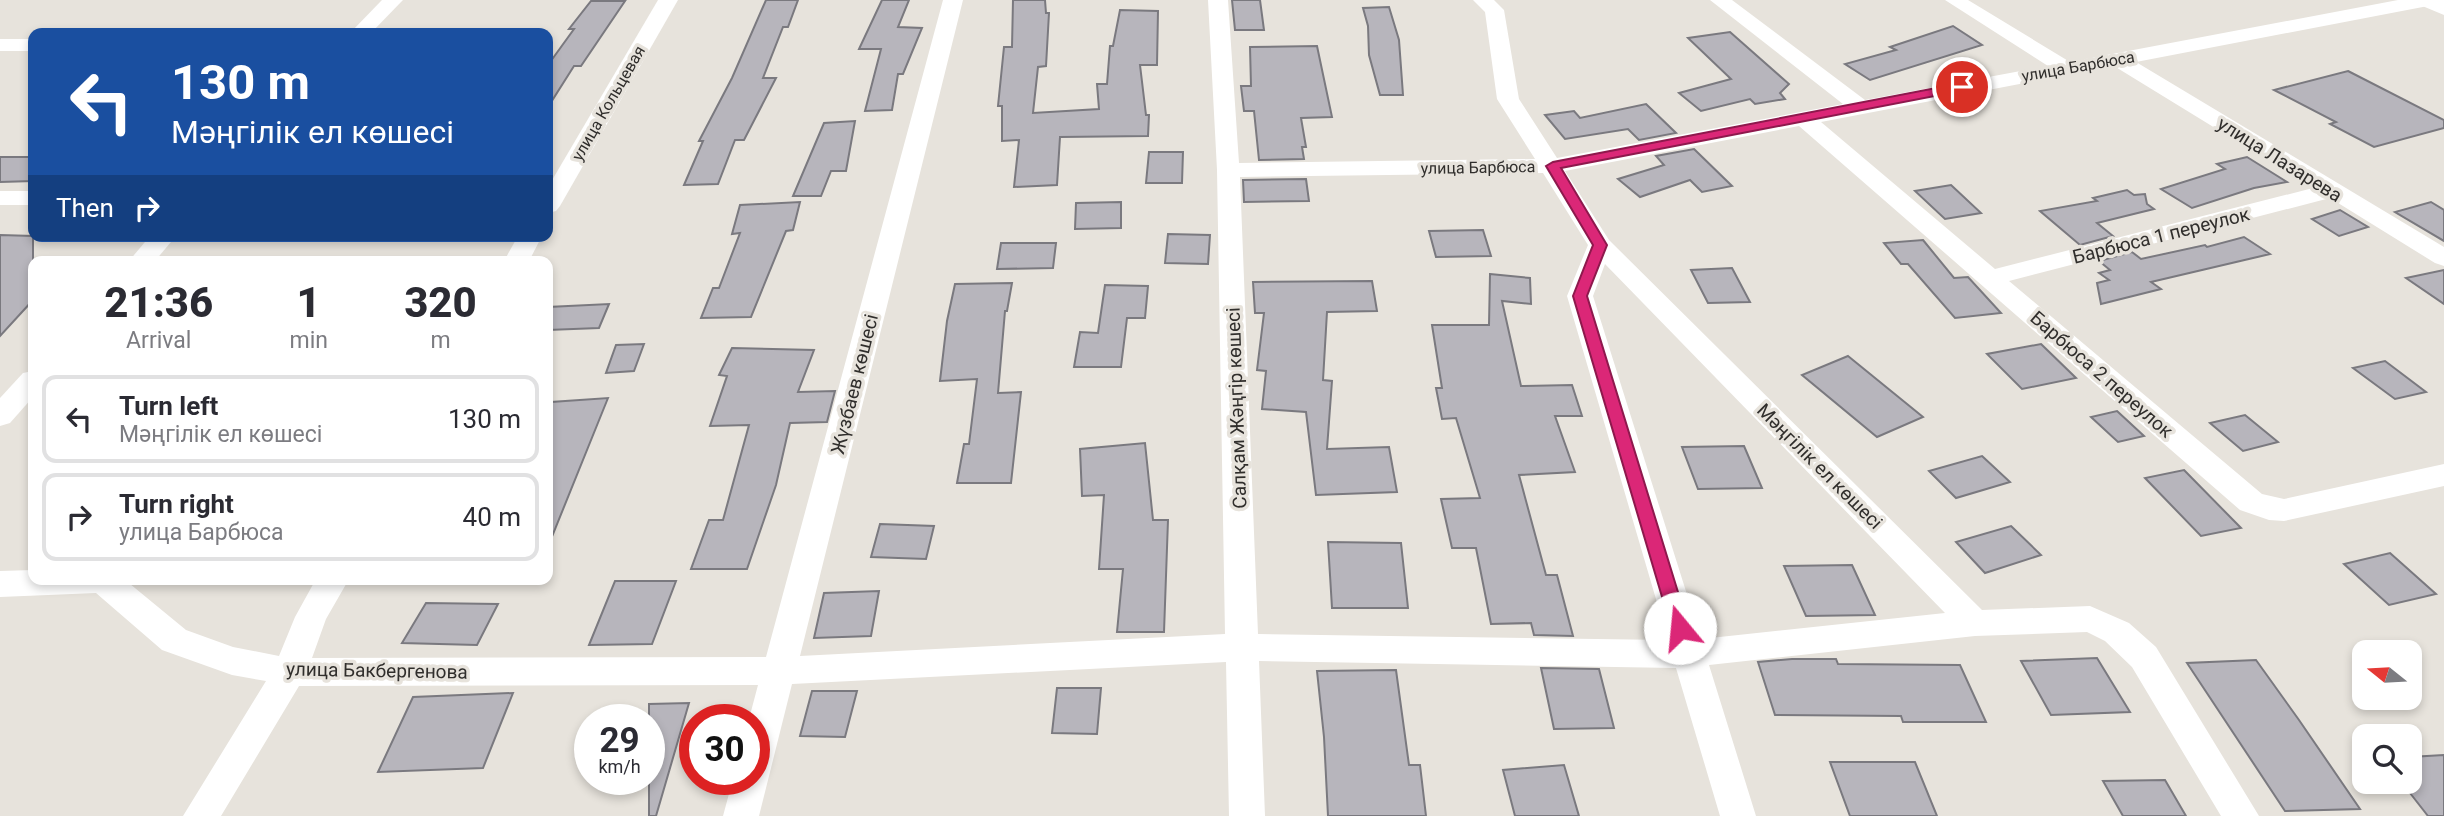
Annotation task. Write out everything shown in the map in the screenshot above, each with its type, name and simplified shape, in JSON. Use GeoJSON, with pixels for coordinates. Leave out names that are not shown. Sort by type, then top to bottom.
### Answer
{"type":"FeatureCollection","features":[{"type":"Feature","properties":{"kind":"street"},"geometry":{"type":"LineString","coordinates":[[365,28],[393,0]]}},
{"type":"Feature","properties":{"kind":"street","name":"улица Кольцевая"},"geometry":{"type":"LineString","coordinates":[[553,197],[668,0]]}},
{"type":"Feature","properties":{"kind":"street","name":"Жүзбаев көшесі"},"geometry":{"type":"LineString","coordinates":[[770,708],[953,0]]}},
{"type":"Feature","properties":{"kind":"street","name":"Салқам Жәңгір көшесі"},"geometry":{"type":"LineString","coordinates":[[1218,0],[1228,170],[1247,816]]}},
{"type":"Feature","properties":{"kind":"street","name":"Мәңгілік ел көшесі"},"geometry":{"type":"LineString","coordinates":[[1483,0],[1494,10],[1508,99],[1553,166],[1600,245],[1975,623]]}},
{"type":"Feature","properties":{"kind":"street"},"geometry":{"type":"LineString","coordinates":[[1720,0],[1860,107]]}},
{"type":"Feature","properties":{"kind":"street"},"geometry":{"type":"LineString","coordinates":[[1955,0],[2064,67]]}},
{"type":"Feature","properties":{"kind":"street"},"geometry":{"type":"LineString","coordinates":[[2428,0],[2444,8]]}},
{"type":"Feature","properties":{"kind":"street","name":"улица Барбюса"},"geometry":{"type":"LineString","coordinates":[[1228,170],[1553,166],[2428,0]]}},
{"type":"Feature","properties":{"kind":"street"},"geometry":{"type":"LineString","coordinates":[[0,45],[28,45]]}},
{"type":"Feature","properties":{"kind":"street","name":"улица Лазарева"},"geometry":{"type":"LineString","coordinates":[[2117,59],[2444,258]]}},
{"type":"Feature","properties":{"kind":"street","name":"Барбюса 2 переулок"},"geometry":{"type":"LineString","coordinates":[[1803,118],[2251,502],[2269,509],[2284,510],[2444,475]]}},
{"type":"Feature","properties":{"kind":"street","name":"Барбюса 1 переулок"},"geometry":{"type":"LineString","coordinates":[[1990,278],[2332,191]]}},
{"type":"Feature","properties":{"kind":"street"},"geometry":{"type":"LineString","coordinates":[[0,198],[28,198]]}},
{"type":"Feature","properties":{"kind":"street"},"geometry":{"type":"LineString","coordinates":[[146,256],[158,242]]}},
{"type":"Feature","properties":{"kind":"street"},"geometry":{"type":"LineString","coordinates":[[1600,245],[1580,296],[1738,816]]}},
{"type":"Feature","properties":{"kind":"street"},"geometry":{"type":"LineString","coordinates":[[0,416],[28,385]]}},
{"type":"Feature","properties":{"kind":"street","name":"улица Бакбергенова"},"geometry":{"type":"LineString","coordinates":[[0,584],[28,583]]}},
{"type":"Feature","properties":{"kind":"street","name":"улица Бакбергенова"},"geometry":{"type":"LineString","coordinates":[[109,585],[174,640],[232,661],[290,672],[780,671],[1244,647],[1688,654],[1975,623]]}},
{"type":"Feature","properties":{"kind":"street"},"geometry":{"type":"LineString","coordinates":[[201,816],[290,672],[311,618],[330,585]]}},
{"type":"Feature","properties":{"kind":"street"},"geometry":{"type":"LineString","coordinates":[[1975,623],[2090,619],[2117,632],[2144,657],[2241,816]]}},
{"type":"Feature","properties":{"kind":"street"},"geometry":{"type":"LineString","coordinates":[[741,816],[747,795]]}},
{"type":"Feature","properties":{"kind":"building"},"geometry":{"type":"Polygon","coordinates":[[[766,0],[798,0],[788,27],[783,27],[763,78],[776,78],[744,140],[735,140],[718,184],[684,185],[703,141],[699,141],[732,78],[766,0]]]}},
{"type":"Feature","properties":{"kind":"building"},"geometry":{"type":"Polygon","coordinates":[[[882,0],[909,0],[898,27],[922,28],[903,74],[898,74],[892,110],[865,111],[881,49],[859,49],[882,0]]]}},
{"type":"Feature","properties":{"kind":"building"},"geometry":{"type":"Polygon","coordinates":[[[1013,0],[1045,0],[1046,13],[1049,13],[1046,66],[1038,67],[1033,113],[1099,109],[1097,84],[1107,84],[1110,46],[1113,46],[1120,10],[1158,11],[1157,65],[1140,65],[1146,115],[1149,115],[1148,136],[1060,137],[1057,185],[1014,187],[1019,140],[1002,141],[1002,106],[998,106],[1004,47],[1012,47],[1013,0]]]}},
{"type":"Feature","properties":{"kind":"building"},"geometry":{"type":"Polygon","coordinates":[[[1232,0],[1260,0],[1264,30],[1235,30],[1232,0]]]}},
{"type":"Feature","properties":{"kind":"building"},"geometry":{"type":"Polygon","coordinates":[[[591,1],[625,1],[581,66],[574,66],[553,99],[553,58],[574,29],[569,29],[591,1]]]}},
{"type":"Feature","properties":{"kind":"building"},"geometry":{"type":"Polygon","coordinates":[[[1389,7],[1399,40],[1403,95],[1380,95],[1369,55],[1368,26],[1363,8],[1389,7]]]}},
{"type":"Feature","properties":{"kind":"building"},"geometry":{"type":"Polygon","coordinates":[[[1953,26],[1982,45],[1870,80],[1845,64],[1896,50],[1890,47],[1953,26]]]}},
{"type":"Feature","properties":{"kind":"building"},"geometry":{"type":"Polygon","coordinates":[[[1730,32],[1789,84],[1780,93],[1785,99],[1755,104],[1750,99],[1701,111],[1679,93],[1731,79],[1688,38],[1730,32]]]}},
{"type":"Feature","properties":{"kind":"building"},"geometry":{"type":"Polygon","coordinates":[[[1317,46],[1332,117],[1301,118],[1306,147],[1302,147],[1304,159],[1259,160],[1254,111],[1244,111],[1241,86],[1251,86],[1250,47],[1317,46]]]}},
{"type":"Feature","properties":{"kind":"building"},"geometry":{"type":"Polygon","coordinates":[[[2348,71],[2444,120],[2444,128],[2374,147],[2330,124],[2336,122],[2274,90],[2348,71]]]}},
{"type":"Feature","properties":{"kind":"building"},"geometry":{"type":"Polygon","coordinates":[[[1646,104],[1676,133],[1639,140],[1628,129],[1565,139],[1545,115],[1574,111],[1580,118],[1646,104]]]}},
{"type":"Feature","properties":{"kind":"building"},"geometry":{"type":"Polygon","coordinates":[[[855,121],[846,171],[831,171],[821,196],[793,196],[824,123],[855,121]]]}},
{"type":"Feature","properties":{"kind":"building"},"geometry":{"type":"Polygon","coordinates":[[[1694,149],[1732,186],[1702,192],[1690,180],[1640,197],[1618,179],[1664,165],[1656,156],[1694,149]]]}},
{"type":"Feature","properties":{"kind":"building"},"geometry":{"type":"Polygon","coordinates":[[[1149,152],[1183,152],[1182,183],[1146,183],[1149,152]]]}},
{"type":"Feature","properties":{"kind":"building"},"geometry":{"type":"Polygon","coordinates":[[[0,157],[28,157],[28,181],[0,182],[0,157]]]}},
{"type":"Feature","properties":{"kind":"building"},"geometry":{"type":"Polygon","coordinates":[[[2247,157],[2287,182],[2254,188],[2192,208],[2161,189],[2225,169],[2217,164],[2247,157]]]}},
{"type":"Feature","properties":{"kind":"building"},"geometry":{"type":"Polygon","coordinates":[[[1306,179],[1309,201],[1244,202],[1243,180],[1306,179]]]}},
{"type":"Feature","properties":{"kind":"building"},"geometry":{"type":"Polygon","coordinates":[[[1951,185],[1981,213],[1945,219],[1915,191],[1951,185]]]}},
{"type":"Feature","properties":{"kind":"building"},"geometry":{"type":"Polygon","coordinates":[[[2127,190],[2134,195],[2145,194],[2147,204],[2154,209],[2097,223],[2113,236],[2080,245],[2040,211],[2097,201],[2093,198],[2127,190]]]}},
{"type":"Feature","properties":{"kind":"building"},"geometry":{"type":"Polygon","coordinates":[[[800,202],[793,230],[786,231],[751,317],[701,318],[713,288],[719,288],[740,233],[732,234],[740,205],[800,202]]]}},
{"type":"Feature","properties":{"kind":"building"},"geometry":{"type":"Polygon","coordinates":[[[1121,202],[1121,228],[1075,229],[1076,203],[1121,202]]]}},
{"type":"Feature","properties":{"kind":"building"},"geometry":{"type":"Polygon","coordinates":[[[2431,202],[2444,210],[2444,241],[2395,212],[2431,202]]]}},
{"type":"Feature","properties":{"kind":"building"},"geometry":{"type":"Polygon","coordinates":[[[2340,210],[2368,227],[2339,236],[2312,219],[2340,210]]]}},
{"type":"Feature","properties":{"kind":"building"},"geometry":{"type":"Polygon","coordinates":[[[1483,230],[1491,256],[1436,257],[1429,231],[1483,230]]]}},
{"type":"Feature","properties":{"kind":"building"},"geometry":{"type":"Polygon","coordinates":[[[1168,234],[1210,235],[1208,264],[1165,263],[1168,234]]]}},
{"type":"Feature","properties":{"kind":"building"},"geometry":{"type":"Polygon","coordinates":[[[0,235],[28,236],[28,242],[33,242],[33,256],[28,256],[28,305],[0,336],[0,235]]]}},
{"type":"Feature","properties":{"kind":"building"},"geometry":{"type":"Polygon","coordinates":[[[2244,237],[2270,254],[2151,282],[2161,289],[2101,304],[2097,283],[2109,280],[2099,273],[2110,270],[2099,261],[2132,252],[2141,259],[2244,237]]]}},
{"type":"Feature","properties":{"kind":"building"},"geometry":{"type":"Polygon","coordinates":[[[1923,240],[1954,278],[1968,277],[2001,313],[1955,318],[1908,264],[1901,264],[1884,243],[1923,240]]]}},
{"type":"Feature","properties":{"kind":"building"},"geometry":{"type":"Polygon","coordinates":[[[1001,243],[1056,243],[1053,268],[997,269],[1001,243]]]}},
{"type":"Feature","properties":{"kind":"building"},"geometry":{"type":"Polygon","coordinates":[[[1732,268],[1750,302],[1708,303],[1691,270],[1732,268]]]}},
{"type":"Feature","properties":{"kind":"building"},"geometry":{"type":"Polygon","coordinates":[[[2444,270],[2444,304],[2406,278],[2444,270]]]}},
{"type":"Feature","properties":{"kind":"building"},"geometry":{"type":"Polygon","coordinates":[[[1490,274],[1530,278],[1531,304],[1502,301],[1521,386],[1572,385],[1582,416],[1555,416],[1575,472],[1519,475],[1546,575],[1557,575],[1573,636],[1534,635],[1531,623],[1491,624],[1476,548],[1452,548],[1441,499],[1480,498],[1456,418],[1442,419],[1436,388],[1442,388],[1432,325],[1489,325],[1490,274]]]}},
{"type":"Feature","properties":{"kind":"building"},"geometry":{"type":"Polygon","coordinates":[[[1372,281],[1377,311],[1327,312],[1323,380],[1332,381],[1327,449],[1389,447],[1397,492],[1316,495],[1306,412],[1262,409],[1266,371],[1257,370],[1264,313],[1255,313],[1253,282],[1372,281]]]}},
{"type":"Feature","properties":{"kind":"building"},"geometry":{"type":"Polygon","coordinates":[[[1012,283],[1005,311],[998,393],[1021,392],[1011,483],[957,483],[964,444],[969,444],[977,379],[940,381],[947,321],[955,284],[1012,283]]]}},
{"type":"Feature","properties":{"kind":"building"},"geometry":{"type":"Polygon","coordinates":[[[1105,285],[1148,286],[1145,318],[1127,318],[1121,367],[1074,367],[1080,332],[1098,333],[1105,285]]]}},
{"type":"Feature","properties":{"kind":"building"},"geometry":{"type":"Polygon","coordinates":[[[609,304],[599,328],[553,330],[553,307],[609,304]]]}},
{"type":"Feature","properties":{"kind":"building"},"geometry":{"type":"Polygon","coordinates":[[[644,344],[634,371],[606,373],[616,345],[644,344]]]}},
{"type":"Feature","properties":{"kind":"building"},"geometry":{"type":"Polygon","coordinates":[[[2041,344],[2076,378],[2022,389],[1987,354],[2041,344]]]}},
{"type":"Feature","properties":{"kind":"building"},"geometry":{"type":"Polygon","coordinates":[[[732,348],[814,350],[798,392],[835,391],[827,422],[790,423],[776,485],[747,569],[691,569],[709,520],[723,520],[749,425],[710,426],[727,376],[719,375],[732,348]]]}},
{"type":"Feature","properties":{"kind":"building"},"geometry":{"type":"Polygon","coordinates":[[[1848,356],[1923,417],[1877,437],[1802,375],[1848,356]]]}},
{"type":"Feature","properties":{"kind":"building"},"geometry":{"type":"Polygon","coordinates":[[[2385,361],[2426,392],[2395,399],[2353,368],[2385,361]]]}},
{"type":"Feature","properties":{"kind":"building"},"geometry":{"type":"Polygon","coordinates":[[[608,398],[553,534],[553,402],[608,398]]]}},
{"type":"Feature","properties":{"kind":"building"},"geometry":{"type":"Polygon","coordinates":[[[2117,411],[2144,436],[2118,442],[2091,417],[2117,411]]]}},
{"type":"Feature","properties":{"kind":"building"},"geometry":{"type":"Polygon","coordinates":[[[2245,415],[2278,442],[2243,451],[2210,423],[2245,415]]]}},
{"type":"Feature","properties":{"kind":"building"},"geometry":{"type":"Polygon","coordinates":[[[1145,443],[1153,520],[1168,520],[1164,632],[1117,632],[1123,569],[1099,569],[1104,495],[1082,496],[1080,449],[1145,443]]]}},
{"type":"Feature","properties":{"kind":"building"},"geometry":{"type":"Polygon","coordinates":[[[1744,446],[1762,488],[1698,489],[1682,447],[1744,446]]]}},
{"type":"Feature","properties":{"kind":"building"},"geometry":{"type":"Polygon","coordinates":[[[1982,456],[2010,482],[1956,498],[1929,471],[1982,456]]]}},
{"type":"Feature","properties":{"kind":"building"},"geometry":{"type":"Polygon","coordinates":[[[2184,470],[2241,528],[2201,536],[2145,478],[2184,470]]]}},
{"type":"Feature","properties":{"kind":"building"},"geometry":{"type":"Polygon","coordinates":[[[880,524],[934,526],[926,559],[871,557],[880,524]]]}},
{"type":"Feature","properties":{"kind":"building"},"geometry":{"type":"Polygon","coordinates":[[[2011,526],[2041,555],[1985,573],[1956,542],[2011,526]]]}},
{"type":"Feature","properties":{"kind":"building"},"geometry":{"type":"Polygon","coordinates":[[[1328,542],[1401,543],[1408,608],[1332,608],[1328,542]]]}},
{"type":"Feature","properties":{"kind":"building"},"geometry":{"type":"Polygon","coordinates":[[[2390,553],[2436,594],[2389,605],[2344,564],[2390,553]]]}},
{"type":"Feature","properties":{"kind":"building"},"geometry":{"type":"Polygon","coordinates":[[[1852,565],[1875,615],[1806,616],[1784,566],[1852,565]]]}},
{"type":"Feature","properties":{"kind":"building"},"geometry":{"type":"Polygon","coordinates":[[[615,581],[676,581],[652,644],[589,645],[615,581]]]}},
{"type":"Feature","properties":{"kind":"building"},"geometry":{"type":"Polygon","coordinates":[[[879,591],[871,636],[814,638],[824,593],[879,591]]]}},
{"type":"Feature","properties":{"kind":"building"},"geometry":{"type":"Polygon","coordinates":[[[426,603],[498,604],[477,645],[402,643],[426,603]]]}},
{"type":"Feature","properties":{"kind":"building"},"geometry":{"type":"Polygon","coordinates":[[[2097,658],[2130,712],[2051,715],[2021,661],[2097,658]]]}},
{"type":"Feature","properties":{"kind":"building"},"geometry":{"type":"Polygon","coordinates":[[[1836,659],[1838,664],[1960,665],[1986,722],[1903,722],[1901,716],[1775,715],[1758,662],[1836,659]]]}},
{"type":"Feature","properties":{"kind":"building"},"geometry":{"type":"Polygon","coordinates":[[[2256,660],[2360,809],[2285,811],[2187,663],[2256,660]]]}},
{"type":"Feature","properties":{"kind":"building"},"geometry":{"type":"Polygon","coordinates":[[[1541,668],[1599,669],[1614,728],[1554,729],[1541,668]]]}},
{"type":"Feature","properties":{"kind":"building"},"geometry":{"type":"Polygon","coordinates":[[[1396,670],[1409,765],[1420,765],[1426,816],[1328,816],[1317,671],[1396,670]]]}},
{"type":"Feature","properties":{"kind":"building"},"geometry":{"type":"Polygon","coordinates":[[[1057,688],[1101,688],[1097,734],[1052,733],[1057,688]]]}},
{"type":"Feature","properties":{"kind":"building"},"geometry":{"type":"Polygon","coordinates":[[[812,691],[857,691],[845,737],[800,736],[812,691]]]}},
{"type":"Feature","properties":{"kind":"building"},"geometry":{"type":"Polygon","coordinates":[[[513,693],[483,768],[378,772],[413,697],[513,693]]]}},
{"type":"Feature","properties":{"kind":"building"},"geometry":{"type":"Polygon","coordinates":[[[689,703],[679,704],[679,737],[665,785],[665,704],[649,704],[689,703]]]}},
{"type":"Feature","properties":{"kind":"building"},"geometry":{"type":"Polygon","coordinates":[[[2444,755],[2444,816],[2428,816],[2411,794],[2422,794],[2422,756],[2444,755]]]}},
{"type":"Feature","properties":{"kind":"building"},"geometry":{"type":"Polygon","coordinates":[[[1830,762],[1915,762],[1937,816],[1850,816],[1830,762]]]}},
{"type":"Feature","properties":{"kind":"building"},"geometry":{"type":"Polygon","coordinates":[[[1564,765],[1579,816],[1515,816],[1503,770],[1564,765]]]}},
{"type":"Feature","properties":{"kind":"building"},"geometry":{"type":"Polygon","coordinates":[[[2165,780],[2186,816],[2123,816],[2103,781],[2165,780]]]}},
{"type":"Feature","properties":{"kind":"building"},"geometry":{"type":"Polygon","coordinates":[[[649,795],[662,795],[656,816],[649,816],[649,795]]]}},
{"type":"Feature","properties":{"kind":"route"},"geometry":{"type":"LineString","coordinates":[[1680,628],[1580,296],[1600,245],[1553,166],[1962,87]]}}]}
